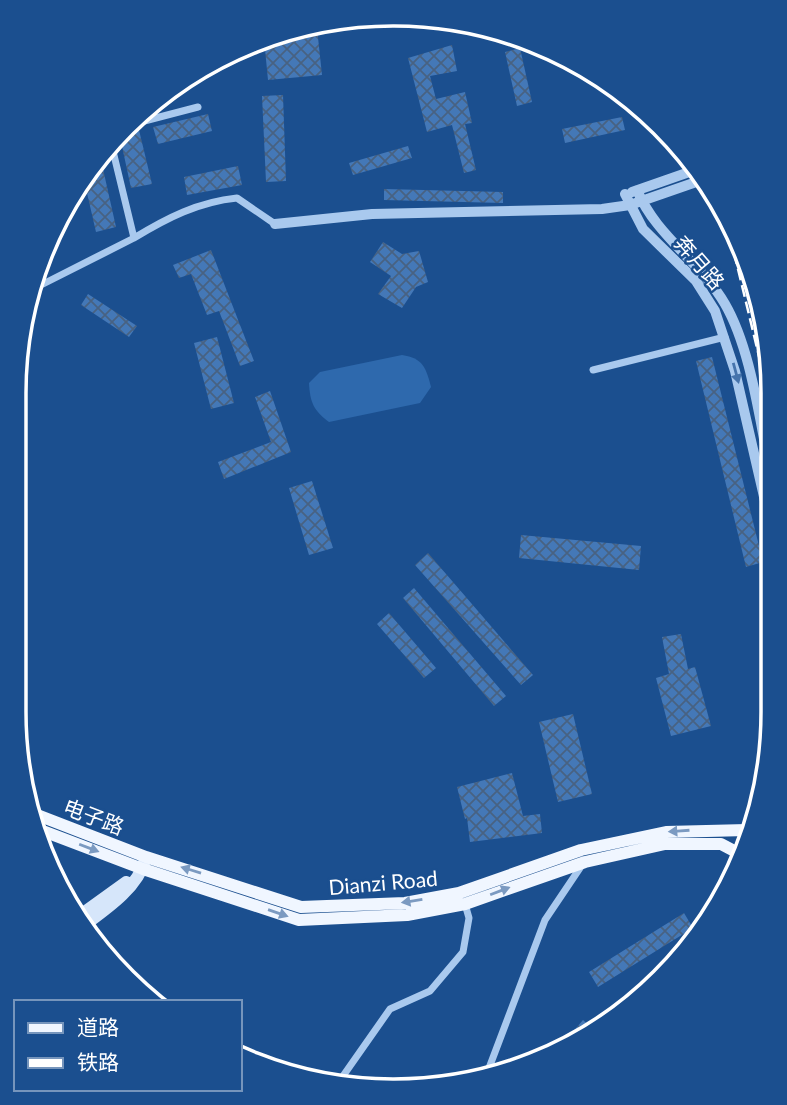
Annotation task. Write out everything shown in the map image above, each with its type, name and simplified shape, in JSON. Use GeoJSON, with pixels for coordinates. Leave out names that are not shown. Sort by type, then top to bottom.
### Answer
{"type":"FeatureCollection","features":[{"type":"Feature","properties":{"kind":"main road","name":"电子路"},"geometry":{"type":"LineString","coordinates":[[42,818],[145,863]]}},
{"type":"Feature","properties":{"kind":"main road","name":"Dianzi Road"},"geometry":{"type":"LineString","coordinates":[[145,863],[301,907],[379,904],[459,893],[581,850],[666,832],[741,830]]}},
{"type":"Feature","properties":{"kind":"main road","name":"电子路"},"geometry":{"type":"LineString","coordinates":[[47,832],[145,863]]}},
{"type":"Feature","properties":{"kind":"main road","name":"Dianzi Road"},"geometry":{"type":"LineString","coordinates":[[145,863],[299,920],[407,915],[465,904],[585,862],[664,844],[721,844],[734,851]]}},
{"type":"Feature","properties":{"kind":"main road"},"geometry":{"type":"LineString","coordinates":[[85,911],[145,863]]}},
{"type":"Feature","properties":{"kind":"main road"},"geometry":{"type":"LineString","coordinates":[[91,920],[113,904],[145,863]]}},
{"type":"Feature","properties":{"kind":"street"},"geometry":{"type":"LineString","coordinates":[[148,120],[198,107]]}},
{"type":"Feature","properties":{"kind":"street"},"geometry":{"type":"LineString","coordinates":[[114,155],[134,238]]}},
{"type":"Feature","properties":{"kind":"street"},"geometry":{"type":"LineString","coordinates":[[43,284],[134,238],[163,220],[207,201],[237,198],[275,224],[372,214],[602,209],[661,187],[688,174]]}},
{"type":"Feature","properties":{"kind":"street"},"geometry":{"type":"LineString","coordinates":[[661,187],[693,181]]}},
{"type":"Feature","properties":{"kind":"street"},"geometry":{"type":"LineString","coordinates":[[639,196],[653,221],[702,270],[726,305],[746,362],[761,426]]}},
{"type":"Feature","properties":{"kind":"street","name":"奔月路"},"geometry":{"type":"LineString","coordinates":[[628,200],[643,229],[696,281],[715,311],[725,337],[761,486]]}},
{"type":"Feature","properties":{"kind":"street"},"geometry":{"type":"LineString","coordinates":[[593,370],[725,337]]}},
{"type":"Feature","properties":{"kind":"street"},"geometry":{"type":"LineString","coordinates":[[490,1066],[545,920],[585,862]]}},
{"type":"Feature","properties":{"kind":"street"},"geometry":{"type":"LineString","coordinates":[[344,1076],[390,1009],[430,991],[463,952],[469,918],[465,904]]}},
{"type":"Feature","properties":{"kind":"shaded area"},"geometry":{"type":"Polygon","coordinates":[[[402,355],[419,361],[427,374],[431,387],[420,403],[329,422],[314,406],[309,383],[320,372],[402,355]]]}},
{"type":"Feature","properties":{"kind":"building"},"geometry":{"type":"Polygon","coordinates":[[[318,34],[322,75],[268,80],[265,50],[318,34]]]}},
{"type":"Feature","properties":{"kind":"building"},"geometry":{"type":"Polygon","coordinates":[[[452,45],[457,71],[430,76],[436,99],[465,92],[472,123],[465,124],[476,170],[464,173],[452,125],[427,132],[408,58],[452,45]]]}},
{"type":"Feature","properties":{"kind":"building"},"geometry":{"type":"Polygon","coordinates":[[[520,49],[532,102],[517,106],[505,52],[520,49]]]}},
{"type":"Feature","properties":{"kind":"building"},"geometry":{"type":"Polygon","coordinates":[[[283,95],[286,181],[266,182],[262,96],[283,95]]]}},
{"type":"Feature","properties":{"kind":"building"},"geometry":{"type":"Polygon","coordinates":[[[208,114],[212,131],[158,144],[153,127],[208,114]]]}},
{"type":"Feature","properties":{"kind":"building"},"geometry":{"type":"Polygon","coordinates":[[[622,117],[625,130],[565,143],[562,129],[622,117]]]}},
{"type":"Feature","properties":{"kind":"building"},"geometry":{"type":"Polygon","coordinates":[[[137,131],[152,184],[131,188],[122,146],[137,131]]]}},
{"type":"Feature","properties":{"kind":"building"},"geometry":{"type":"Polygon","coordinates":[[[408,146],[412,158],[353,175],[349,163],[408,146]]]}},
{"type":"Feature","properties":{"kind":"building"},"geometry":{"type":"Polygon","coordinates":[[[238,166],[242,185],[187,195],[184,177],[238,166]]]}},
{"type":"Feature","properties":{"kind":"building"},"geometry":{"type":"Polygon","coordinates":[[[103,169],[116,227],[96,232],[87,191],[103,169]]]}},
{"type":"Feature","properties":{"kind":"building"},"geometry":{"type":"Polygon","coordinates":[[[384,189],[503,192],[503,203],[384,200],[384,189]]]}},
{"type":"Feature","properties":{"kind":"building"},"geometry":{"type":"Polygon","coordinates":[[[383,242],[402,254],[419,251],[428,282],[416,287],[402,308],[378,294],[391,276],[370,262],[383,242]]]}},
{"type":"Feature","properties":{"kind":"building"},"geometry":{"type":"Polygon","coordinates":[[[211,250],[254,361],[240,366],[219,311],[207,315],[191,274],[179,278],[173,265],[211,250]]]}},
{"type":"Feature","properties":{"kind":"building"},"geometry":{"type":"Polygon","coordinates":[[[88,294],[137,326],[129,337],[81,305],[88,294]]]}},
{"type":"Feature","properties":{"kind":"building"},"geometry":{"type":"Polygon","coordinates":[[[217,337],[234,403],[211,409],[194,343],[217,337]]]}},
{"type":"Feature","properties":{"kind":"building"},"geometry":{"type":"Polygon","coordinates":[[[712,357],[761,554],[761,563],[746,567],[696,361],[712,357]]]}},
{"type":"Feature","properties":{"kind":"building"},"geometry":{"type":"Polygon","coordinates":[[[270,391],[291,452],[224,479],[218,462],[271,442],[255,397],[270,391]]]}},
{"type":"Feature","properties":{"kind":"building"},"geometry":{"type":"Polygon","coordinates":[[[312,481],[333,548],[309,555],[289,488],[312,481]]]}},
{"type":"Feature","properties":{"kind":"building"},"geometry":{"type":"Polygon","coordinates":[[[521,535],[641,546],[639,570],[519,558],[521,535]]]}},
{"type":"Feature","properties":{"kind":"building"},"geometry":{"type":"Polygon","coordinates":[[[428,553],[533,675],[521,685],[415,565],[428,553]]]}},
{"type":"Feature","properties":{"kind":"building"},"geometry":{"type":"Polygon","coordinates":[[[414,588],[506,696],[494,706],[403,598],[414,588]]]}},
{"type":"Feature","properties":{"kind":"building"},"geometry":{"type":"Polygon","coordinates":[[[389,613],[436,668],[424,678],[377,624],[389,613]]]}},
{"type":"Feature","properties":{"kind":"building"},"geometry":{"type":"Polygon","coordinates":[[[681,634],[688,669],[695,667],[711,726],[671,736],[656,678],[669,674],[662,637],[681,634]]]}},
{"type":"Feature","properties":{"kind":"building"},"geometry":{"type":"Polygon","coordinates":[[[573,714],[592,794],[558,802],[539,722],[573,714]]]}},
{"type":"Feature","properties":{"kind":"building"},"geometry":{"type":"Polygon","coordinates":[[[512,773],[523,816],[540,814],[542,833],[470,842],[467,818],[465,819],[457,787],[512,773]]]}},
{"type":"Feature","properties":{"kind":"building"},"geometry":{"type":"Polygon","coordinates":[[[684,913],[692,926],[688,931],[598,987],[589,972],[684,913]]]}},
{"type":"Feature","properties":{"kind":"building"},"geometry":{"type":"Polygon","coordinates":[[[583,1020],[587,1024],[577,1030],[572,1032],[583,1020]]]}},
{"type":"Feature","properties":{"kind":"railway"},"geometry":{"type":"LineString","coordinates":[[736,263],[759,356]]}}]}
